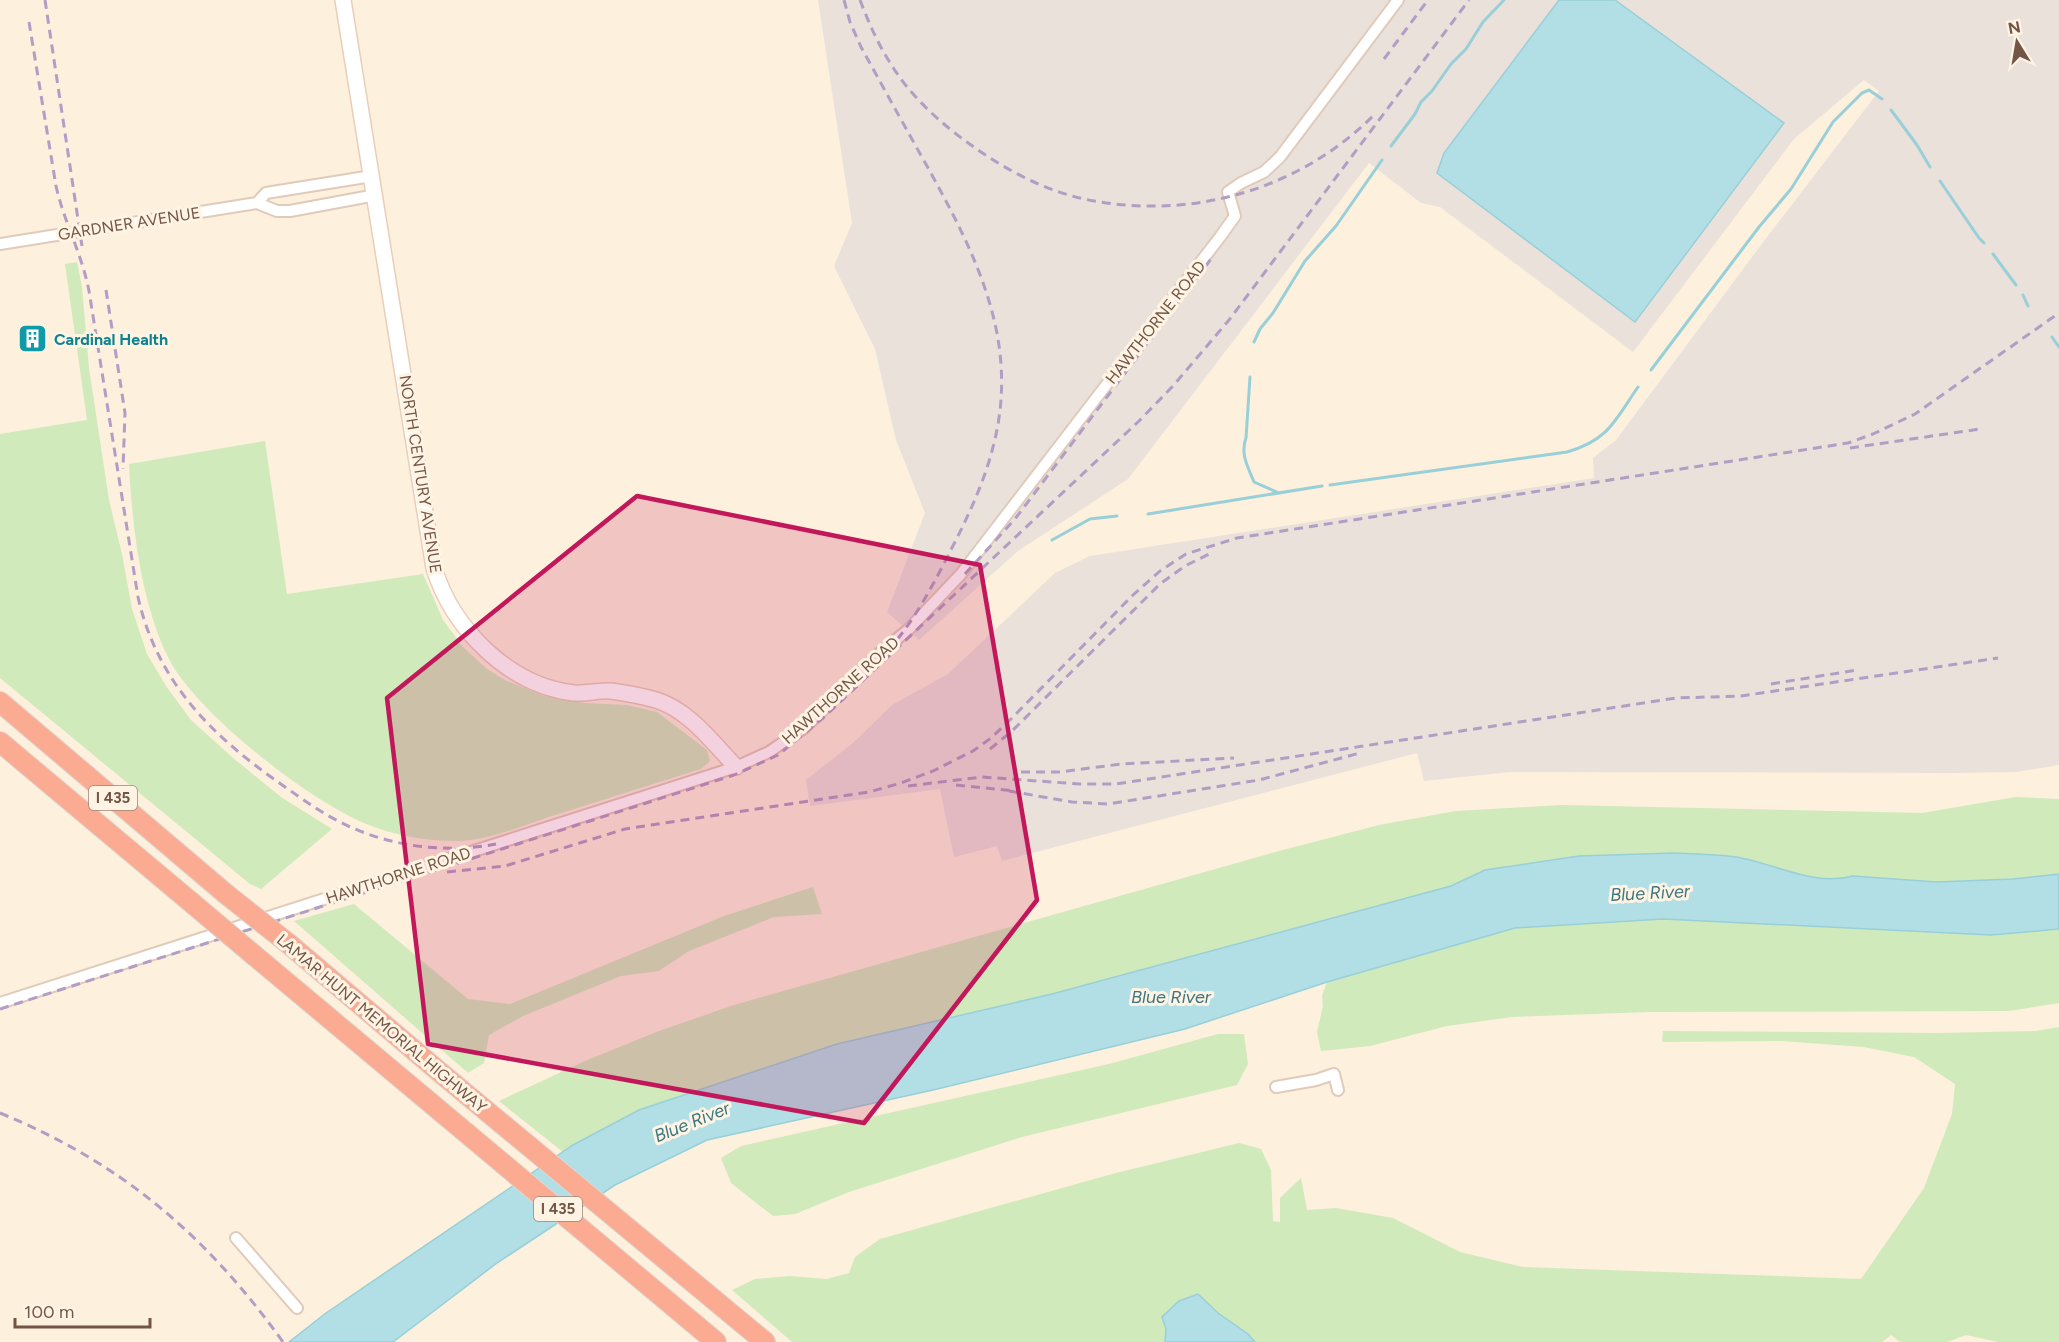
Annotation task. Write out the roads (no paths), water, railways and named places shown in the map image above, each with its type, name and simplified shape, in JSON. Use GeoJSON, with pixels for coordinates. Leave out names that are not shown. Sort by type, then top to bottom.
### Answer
{"type":"FeatureCollection","features":[{"type":"Feature","properties":{"kind":"highway","name":"LAMAR HUNT MEMORIAL HIGHWAY"},"geometry":{"type":"LineString","coordinates":[[0,702],[226,894],[289,944],[765,1342]]}},
{"type":"Feature","properties":{"kind":"highway","name":"LAMAR HUNT MEMORIAL HIGHWAY"},"geometry":{"type":"LineString","coordinates":[[0,742],[712,1339]]}},
{"type":"Feature","properties":{"kind":"street","name":"NORTH CENTURY AVENUE"},"geometry":{"type":"LineString","coordinates":[[343,0],[434,568],[439,584],[458,619],[470,635],[493,656],[517,673],[534,681],[574,693],[610,691],[656,700],[684,715],[718,746],[736,767]]}},
{"type":"Feature","properties":{"kind":"street","name":"HAWTHORNE ROAD"},"geometry":{"type":"LineString","coordinates":[[0,1003],[736,767],[769,752],[804,728],[880,653],[909,629],[961,574],[1220,237],[1234,216],[1228,192],[1240,183],[1264,172],[1280,157],[1398,0]]}},
{"type":"Feature","properties":{"kind":"street","name":"GARDNER AVENUE"},"geometry":{"type":"LineString","coordinates":[[257,203],[266,193],[372,176]]}},
{"type":"Feature","properties":{"kind":"street","name":"GARDNER AVENUE"},"geometry":{"type":"LineString","coordinates":[[0,244],[257,203],[277,211],[290,211],[376,195]]}},
{"type":"Feature","properties":{"kind":"street"},"geometry":{"type":"LineString","coordinates":[[1276,1087],[1316,1080],[1334,1074],[1338,1090]]}},
{"type":"Feature","properties":{"kind":"street"},"geometry":{"type":"LineString","coordinates":[[236,1238],[297,1308]]}},
{"type":"Feature","properties":{"kind":"water"},"geometry":{"type":"Polygon","coordinates":[[[1559,0],[1615,0],[1784,123],[1635,322],[1437,173],[1444,153],[1559,0]]]}},
{"type":"Feature","properties":{"kind":"water","name":"Blue River"},"geometry":{"type":"Polygon","coordinates":[[[1675,853],[1736,857],[1824,879],[1853,876],[1937,882],[2013,879],[2059,874],[2059,929],[1991,935],[1663,919],[1515,928],[1327,982],[1185,1029],[933,1090],[707,1140],[615,1185],[497,1263],[393,1342],[289,1342],[326,1313],[573,1145],[639,1110],[837,1044],[1052,994],[1451,886],[1485,870],[1579,856],[1675,853]]]}},
{"type":"Feature","properties":{"kind":"water"},"geometry":{"type":"Polygon","coordinates":[[[1198,1294],[1255,1342],[1165,1342],[1166,1329],[1162,1317],[1179,1301],[1198,1294]]]}},
{"type":"Feature","properties":{"kind":"waterway"},"geometry":{"type":"LineString","coordinates":[[1391,146],[1415,114],[1421,102],[1466,49],[1483,22],[1504,0]]}},
{"type":"Feature","properties":{"kind":"waterway"},"geometry":{"type":"LineString","coordinates":[[1651,370],[1759,227],[1791,189],[1833,122],[1862,93],[1869,90],[1882,99]]}},
{"type":"Feature","properties":{"kind":"waterway"},"geometry":{"type":"LineString","coordinates":[[1891,110],[1930,167]]}},
{"type":"Feature","properties":{"kind":"waterway"},"geometry":{"type":"LineString","coordinates":[[1254,342],[1260,329],[1273,313],[1305,261],[1336,226],[1382,160]]}},
{"type":"Feature","properties":{"kind":"waterway"},"geometry":{"type":"LineString","coordinates":[[1940,181],[1984,243]]}},
{"type":"Feature","properties":{"kind":"waterway"},"geometry":{"type":"LineString","coordinates":[[1993,254],[2016,285]]}},
{"type":"Feature","properties":{"kind":"waterway"},"geometry":{"type":"LineString","coordinates":[[2023,295],[2028,306]]}},
{"type":"Feature","properties":{"kind":"waterway"},"geometry":{"type":"LineString","coordinates":[[2052,337],[2059,347]]}},
{"type":"Feature","properties":{"kind":"waterway"},"geometry":{"type":"LineString","coordinates":[[1250,377],[1244,444],[1246,460],[1254,482],[1279,493]]}},
{"type":"Feature","properties":{"kind":"waterway"},"geometry":{"type":"LineString","coordinates":[[1330,485],[1567,452],[1602,435],[1617,419],[1638,387]]}},
{"type":"Feature","properties":{"kind":"waterway"},"geometry":{"type":"LineString","coordinates":[[1148,514],[1322,486]]}},
{"type":"Feature","properties":{"kind":"waterway"},"geometry":{"type":"LineString","coordinates":[[1052,540],[1090,519],[1117,516]]}},
{"type":"Feature","properties":{"kind":"railway"},"geometry":{"type":"LineString","coordinates":[[45,0],[82,246]]}},
{"type":"Feature","properties":{"kind":"railway"},"geometry":{"type":"LineString","coordinates":[[844,0],[850,22],[861,47],[945,199],[977,266],[989,300],[997,335],[1001,371],[1000,408],[993,447],[982,483],[962,529],[936,579],[896,641]]}},
{"type":"Feature","properties":{"kind":"railway"},"geometry":{"type":"LineString","coordinates":[[860,0],[877,39],[897,73],[937,118],[999,164],[1029,180],[1061,193],[1094,201],[1132,206],[1170,206],[1244,193],[1279,180],[1313,163],[1373,116]]}},
{"type":"Feature","properties":{"kind":"railway"},"geometry":{"type":"LineString","coordinates":[[1384,59],[1428,0]]}},
{"type":"Feature","properties":{"kind":"railway"},"geometry":{"type":"LineString","coordinates":[[0,1009],[734,775],[778,755],[823,718],[1139,421],[1173,386],[1229,320],[1469,0]]}},
{"type":"Feature","properties":{"kind":"railway"},"geometry":{"type":"LineString","coordinates":[[29,22],[56,186],[89,291],[138,597],[158,655],[190,703],[230,745],[278,782],[332,818],[377,837],[416,846],[456,848],[496,844]]}},
{"type":"Feature","properties":{"kind":"railway"},"geometry":{"type":"LineString","coordinates":[[965,574],[1015,519],[1214,255]]}},
{"type":"Feature","properties":{"kind":"railway"},"geometry":{"type":"LineString","coordinates":[[106,290],[125,413],[123,469]]}},
{"type":"Feature","properties":{"kind":"railway"},"geometry":{"type":"LineString","coordinates":[[447,872],[505,866],[625,829],[869,792],[901,783],[933,771],[973,751],[991,738],[1133,595],[1160,571],[1186,554],[1237,538],[1848,443],[1915,414],[2059,313]]}},
{"type":"Feature","properties":{"kind":"railway"},"geometry":{"type":"LineString","coordinates":[[1850,448],[1980,429]]}},
{"type":"Feature","properties":{"kind":"railway"},"geometry":{"type":"LineString","coordinates":[[990,749],[1012,731],[1160,584],[1185,566],[1211,553]]}},
{"type":"Feature","properties":{"kind":"railway"},"geometry":{"type":"LineString","coordinates":[[908,786],[982,777],[1080,784],[1116,784],[1676,698],[1741,696],[1998,658]]}},
{"type":"Feature","properties":{"kind":"railway"},"geometry":{"type":"LineString","coordinates":[[1771,684],[1857,670]]}},
{"type":"Feature","properties":{"kind":"railway"},"geometry":{"type":"LineString","coordinates":[[1009,791],[1072,802],[1108,804],[1259,780],[1360,753]]}},
{"type":"Feature","properties":{"kind":"railway"},"geometry":{"type":"LineString","coordinates":[[1021,772],[1060,772],[1121,764],[1234,758]]}},
{"type":"Feature","properties":{"kind":"railway"},"geometry":{"type":"LineString","coordinates":[[956,785],[1015,791]]}},
{"type":"Feature","properties":{"kind":"railway"},"geometry":{"type":"LineString","coordinates":[[0,1113],[85,1155],[123,1179],[158,1206],[223,1268],[254,1303],[283,1342]]}},
{"type":"Feature","properties":{"kind":"place","name":"Cardinal Health"},"geometry":{"type":"Point","coordinates":[33,339]}}]}
